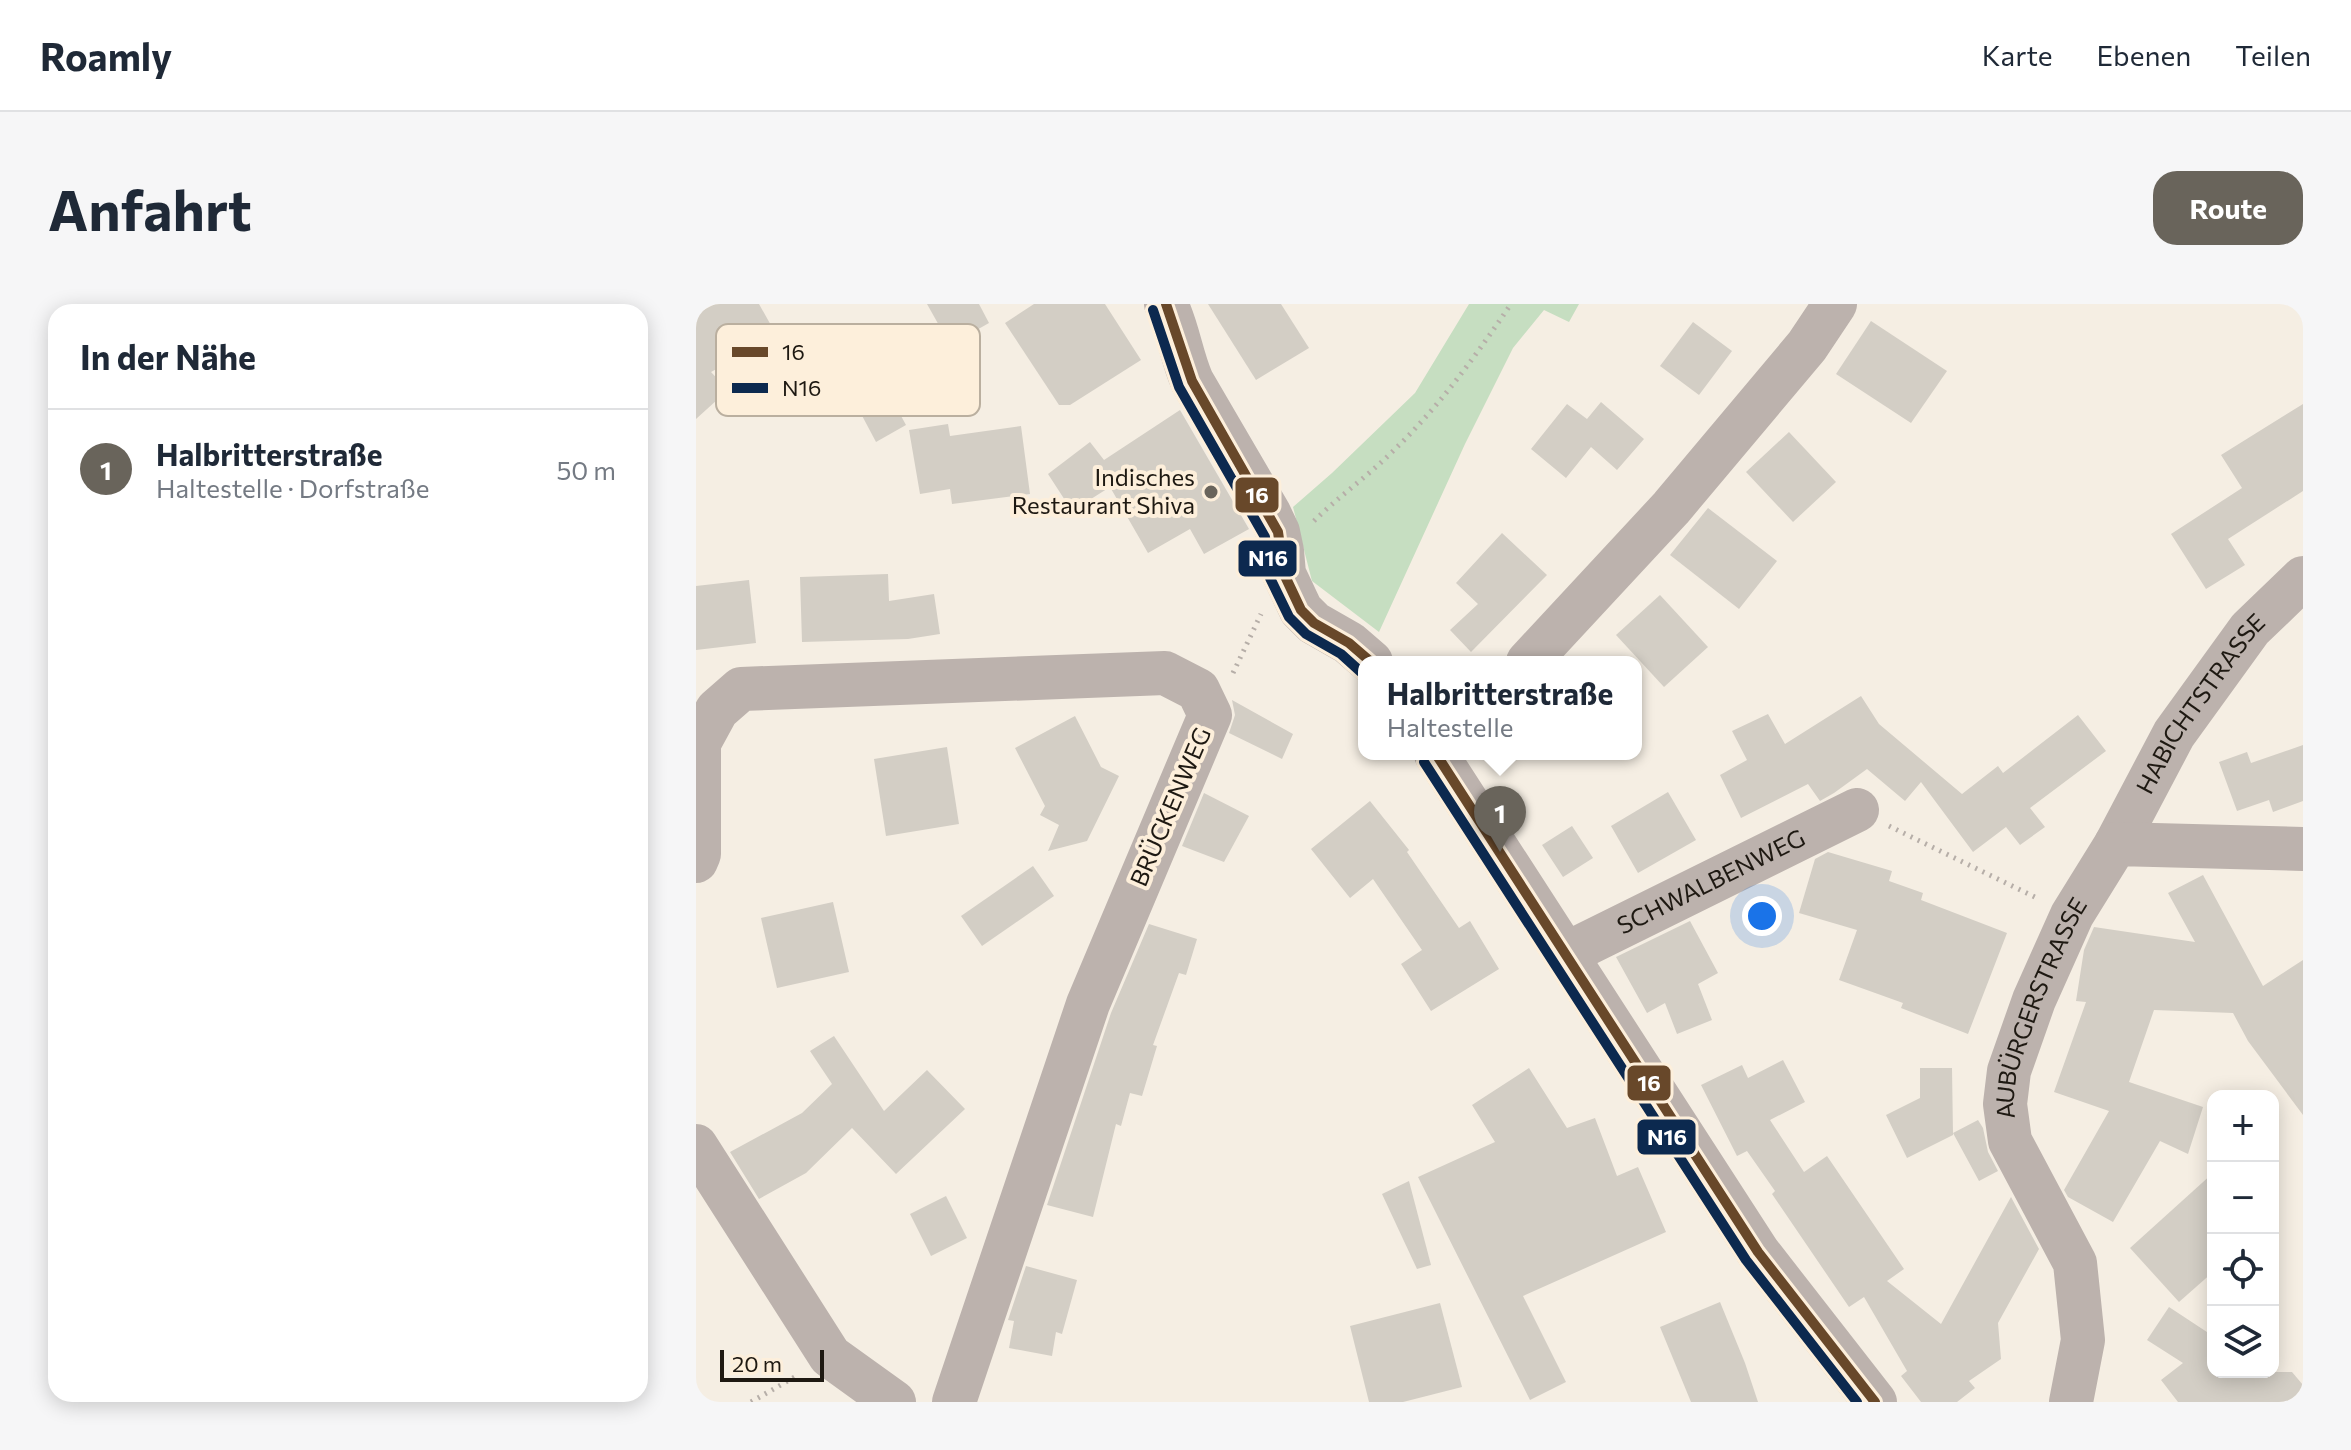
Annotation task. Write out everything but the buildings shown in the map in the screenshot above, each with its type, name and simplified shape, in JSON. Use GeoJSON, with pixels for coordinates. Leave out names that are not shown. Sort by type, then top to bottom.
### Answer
{"type":"FeatureCollection","features":[{"type":"Feature","properties":{"kind":"street"},"geometry":{"type":"LineString","coordinates":[[1166,304],[1192,381],[1278,532],[1284,574],[1291,593],[1301,610],[1314,623],[1349,643],[1364,656]]}},
{"type":"Feature","properties":{"kind":"street"},"geometry":{"type":"LineString","coordinates":[[1534,656],[1681,497],[1807,346],[1835,304]]}},
{"type":"Feature","properties":{"kind":"street","name":"HABICHTSTRASSE"},"geometry":{"type":"LineString","coordinates":[[2116,844],[2174,734],[2250,629],[2303,578]]}},
{"type":"Feature","properties":{"kind":"street","name":"BRÜCKENWEG"},"geometry":{"type":"LineString","coordinates":[[696,861],[699,854],[699,743],[717,710],[741,689],[1165,673],[1198,690],[1210,715],[1088,1004],[954,1402]]}},
{"type":"Feature","properties":{"kind":"street"},"geometry":{"type":"LineString","coordinates":[[1442,760],[1758,1252],[1875,1402]]}},
{"type":"Feature","properties":{"kind":"street","name":"SCHWALBENWEG"},"geometry":{"type":"LineString","coordinates":[[1566,954],[1857,810]]}},
{"type":"Feature","properties":{"kind":"street"},"geometry":{"type":"LineString","coordinates":[[2116,844],[2303,849]]}},
{"type":"Feature","properties":{"kind":"street","name":"AUBÜRGERSTRASSE"},"geometry":{"type":"LineString","coordinates":[[2071,1402],[2083,1340],[2075,1263],[2010,1141],[2005,1104],[2009,1071],[2034,1000],[2072,915],[2116,844]]}},
{"type":"Feature","properties":{"kind":"street"},"geometry":{"type":"LineString","coordinates":[[696,1146],[830,1356],[894,1402]]}},
{"type":"Feature","properties":{"kind":"path"},"geometry":{"type":"LineString","coordinates":[[1308,527],[1336,499],[1390,455],[1438,404],[1511,304]]}},
{"type":"Feature","properties":{"kind":"path"},"geometry":{"type":"LineString","coordinates":[[1210,715],[1264,607]]}},
{"type":"Feature","properties":{"kind":"path"},"geometry":{"type":"LineString","coordinates":[[1857,810],[2072,915]]}},
{"type":"Feature","properties":{"kind":"path"},"geometry":{"type":"LineString","coordinates":[[751,1402],[830,1356]]}},
{"type":"Feature","properties":{"kind":"green space"},"geometry":{"type":"Polygon","coordinates":[[[1469,304],[1579,304],[1569,322],[1544,310],[1513,348],[1465,444],[1379,632],[1312,581],[1293,507],[1415,393],[1469,304]]]}},
{"type":"Feature","properties":{"kind":"transit line","name":"16"},"geometry":{"type":"LineString","coordinates":[[1166,304],[1192,381],[1278,532],[1284,574],[1301,610],[1314,623],[1349,643],[1364,656]]}},
{"type":"Feature","properties":{"kind":"transit line","name":"N16"},"geometry":{"type":"LineString","coordinates":[[1153,310],[1179,387],[1265,537],[1270,578],[1289,617],[1306,634],[1341,654],[1358,669]]}},
{"type":"Feature","properties":{"kind":"transit line","name":"16"},"geometry":{"type":"LineString","coordinates":[[1440,760],[1758,1252],[1875,1402]]}},
{"type":"Feature","properties":{"kind":"transit line","name":"N16"},"geometry":{"type":"LineString","coordinates":[[1424,762],[1746,1260],[1857,1402]]}},
{"type":"Feature","properties":{"kind":"place","name":"Indisches Restaurant Shiva"},"geometry":{"type":"Point","coordinates":[1211,492]}},
{"type":"Feature","properties":{"kind":"place","name":"Halbritterstraße"},"geometry":{"type":"Point","coordinates":[1500,852]}}]}
